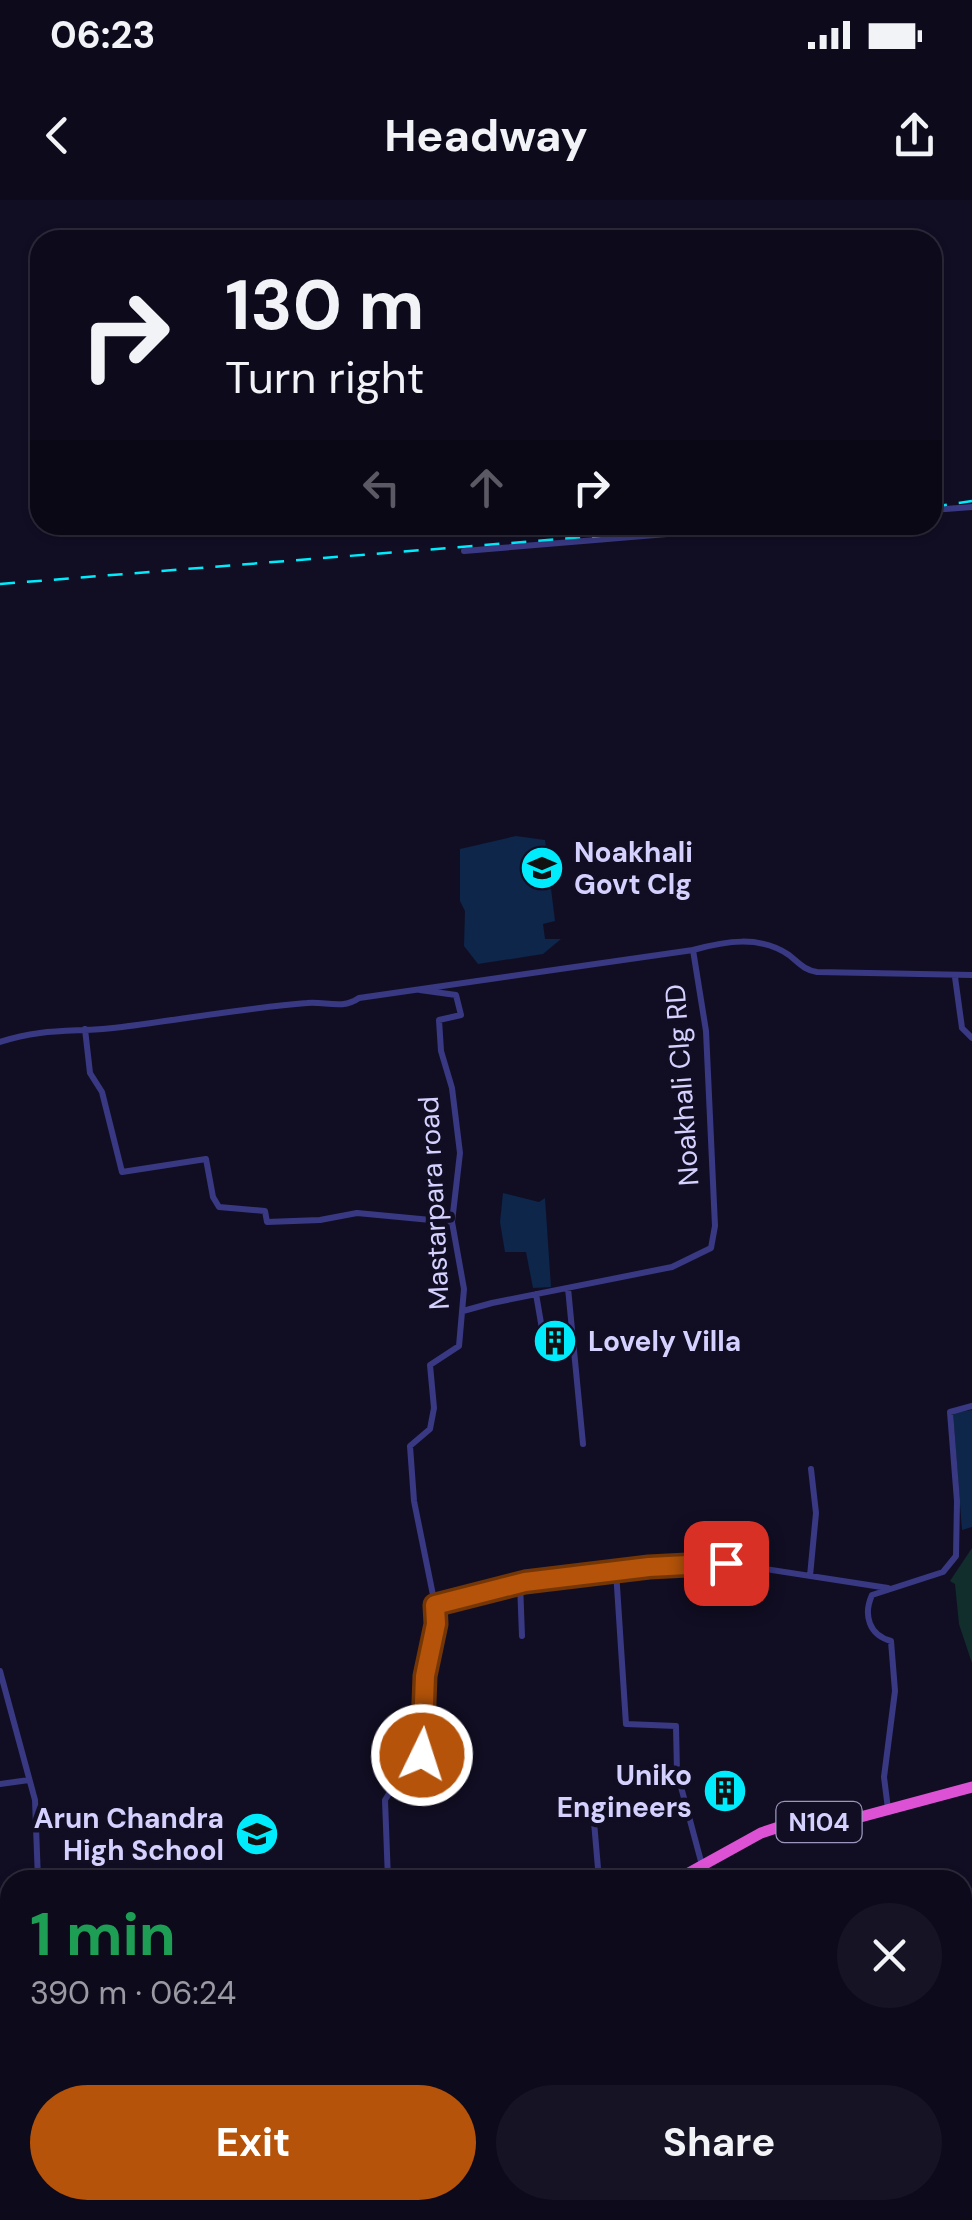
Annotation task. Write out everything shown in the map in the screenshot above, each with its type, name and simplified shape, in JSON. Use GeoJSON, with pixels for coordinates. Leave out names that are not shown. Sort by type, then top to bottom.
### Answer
{"type":"FeatureCollection","features":[{"type":"Feature","properties":{"kind":"highway","name":"N104"},"geometry":{"type":"LineString","coordinates":[[695,1870],[761,1832],[782,1826],[853,1819],[972,1787]]}},
{"type":"Feature","properties":{"kind":"street"},"geometry":{"type":"LineString","coordinates":[[942,509],[972,507]]}},
{"type":"Feature","properties":{"kind":"street"},"geometry":{"type":"LineString","coordinates":[[464,551],[656,535]]}},
{"type":"Feature","properties":{"kind":"street","name":"Noakhali Clg RD"},"geometry":{"type":"LineString","coordinates":[[463,1312],[672,1267],[710,1248],[714,1242],[706,1030],[693,950],[737,941],[757,942],[787,953],[806,970],[816,972],[972,976]]}},
{"type":"Feature","properties":{"kind":"street"},"geometry":{"type":"LineString","coordinates":[[0,1042],[44,1030],[85,1029],[312,1002],[349,1004],[358,998],[693,950]]}},
{"type":"Feature","properties":{"kind":"street"},"geometry":{"type":"LineString","coordinates":[[955,977],[962,1028],[972,1038]]}},
{"type":"Feature","properties":{"kind":"street","name":"Mastarpara road"},"geometry":{"type":"LineString","coordinates":[[388,1870],[387,1796],[390,1792],[422,1790],[424,1692],[436,1624],[414,1500],[410,1446],[430,1429],[434,1408],[430,1365],[460,1346],[464,1289],[452,1222],[460,1153],[452,1088],[441,1052],[440,1020],[460,1015],[456,996],[420,990]]}},
{"type":"Feature","properties":{"kind":"street"},"geometry":{"type":"LineString","coordinates":[[85,1029],[90,1073],[102,1092],[122,1172],[206,1159],[213,1197],[219,1207],[265,1211],[268,1222],[320,1220],[358,1213],[452,1222]]}},
{"type":"Feature","properties":{"kind":"street"},"geometry":{"type":"LineString","coordinates":[[568,1288],[583,1444]]}},
{"type":"Feature","properties":{"kind":"street"},"geometry":{"type":"LineString","coordinates":[[536,1294],[547,1358]]}},
{"type":"Feature","properties":{"kind":"street"},"geometry":{"type":"LineString","coordinates":[[888,1809],[885,1758],[895,1691],[891,1641],[871,1630],[868,1605],[872,1595],[944,1572],[956,1556],[950,1412],[972,1406]]}},
{"type":"Feature","properties":{"kind":"street"},"geometry":{"type":"LineString","coordinates":[[810,1576],[816,1513],[811,1469]]}},
{"type":"Feature","properties":{"kind":"street"},"geometry":{"type":"LineString","coordinates":[[435,1605],[520,1584],[616,1571],[726,1563],[891,1589]]}},
{"type":"Feature","properties":{"kind":"street"},"geometry":{"type":"LineString","coordinates":[[616,1571],[626,1724],[676,1726],[676,1772],[702,1866]]}},
{"type":"Feature","properties":{"kind":"street"},"geometry":{"type":"LineString","coordinates":[[520,1584],[522,1636]]}},
{"type":"Feature","properties":{"kind":"street"},"geometry":{"type":"LineString","coordinates":[[0,1672],[35,1800],[38,1870]]}},
{"type":"Feature","properties":{"kind":"street"},"geometry":{"type":"LineString","coordinates":[[0,1784],[29,1780]]}},
{"type":"Feature","properties":{"kind":"street"},"geometry":{"type":"LineString","coordinates":[[594,1810],[598,1870]]}},
{"type":"Feature","properties":{"kind":"green space"},"geometry":{"type":"Polygon","coordinates":[[[972,1548],[972,1663],[959,1624],[955,1584],[950,1581],[972,1548]]]}},
{"type":"Feature","properties":{"kind":"water"},"geometry":{"type":"Polygon","coordinates":[[[516,836],[545,840],[555,921],[543,924],[545,939],[561,939],[543,954],[478,964],[464,946],[460,849],[516,836]]]}},
{"type":"Feature","properties":{"kind":"water"},"geometry":{"type":"Polygon","coordinates":[[[503,1193],[539,1202],[545,1198],[551,1287],[533,1288],[526,1252],[505,1252],[500,1222],[503,1193]]]}},
{"type":"Feature","properties":{"kind":"water"},"geometry":{"type":"Polygon","coordinates":[[[972,1410],[972,1527],[962,1530],[953,1413],[972,1410]]]}},
{"type":"Feature","properties":{"kind":"railway"},"geometry":{"type":"LineString","coordinates":[[942,506],[972,501]]}},
{"type":"Feature","properties":{"kind":"railway"},"geometry":{"type":"LineString","coordinates":[[0,584],[609,535]]}},
{"type":"Feature","properties":{"kind":"place","name":"Noakhali Govt Clg"},"geometry":{"type":"Point","coordinates":[542,868]}},
{"type":"Feature","properties":{"kind":"place","name":"Lovely Villa"},"geometry":{"type":"Point","coordinates":[555,1341]}},
{"type":"Feature","properties":{"kind":"place","name":"Uniko Engineers"},"geometry":{"type":"Point","coordinates":[725,1791]}},
{"type":"Feature","properties":{"kind":"place","name":"Arun Chandra High School"},"geometry":{"type":"Point","coordinates":[257,1834]}},
{"type":"Feature","properties":{"kind":"route"},"geometry":{"type":"LineString","coordinates":[[422,1755],[425,1676],[436,1624],[435,1605],[525,1582],[649,1567],[726,1563]]}}]}
